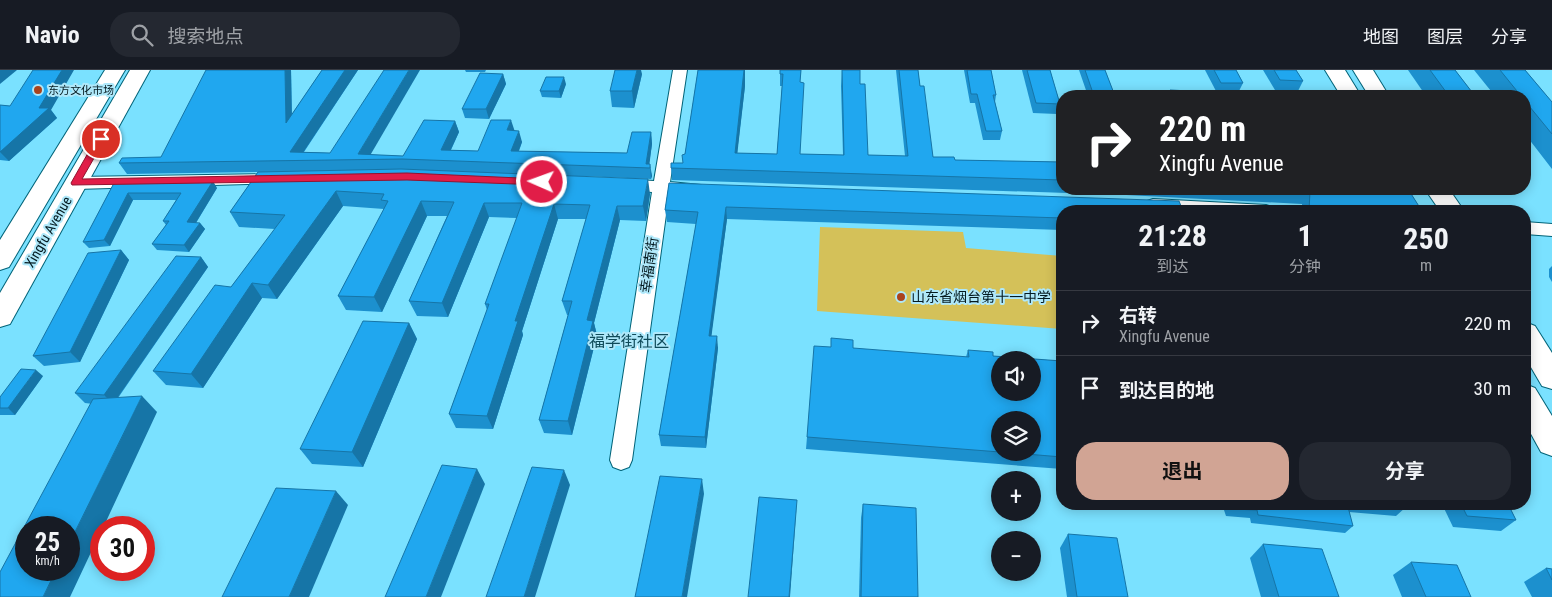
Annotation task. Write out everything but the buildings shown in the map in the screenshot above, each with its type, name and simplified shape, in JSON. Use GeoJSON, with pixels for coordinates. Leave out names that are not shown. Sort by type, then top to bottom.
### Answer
{"type":"FeatureCollection","features":[{"type":"Feature","properties":{"kind":"main road","name":"Xingfu Avenue"},"geometry":{"type":"LineString","coordinates":[[0,261],[115,70]]}},
{"type":"Feature","properties":{"kind":"main road","name":"Xingfu Avenue"},"geometry":{"type":"LineString","coordinates":[[0,317],[140,70]]}},
{"type":"Feature","properties":{"kind":"main road"},"geometry":{"type":"LineString","coordinates":[[1335,70],[1347,90]]}},
{"type":"Feature","properties":{"kind":"main road"},"geometry":{"type":"LineString","coordinates":[[1363,70],[1375,90]]}},
{"type":"Feature","properties":{"kind":"main road"},"geometry":{"type":"LineString","coordinates":[[1531,343],[1552,378]]}},
{"type":"Feature","properties":{"kind":"main road"},"geometry":{"type":"LineString","coordinates":[[1531,406],[1552,443]]}},
{"type":"Feature","properties":{"kind":"street","name":"幸福南街"},"geometry":{"type":"LineString","coordinates":[[621,460],[652,240],[680,70]]}},
{"type":"Feature","properties":{"kind":"street"},"geometry":{"type":"LineString","coordinates":[[76,183],[300,178]]}},
{"type":"Feature","properties":{"kind":"street"},"geometry":{"type":"LineString","coordinates":[[606,185],[715,189]]}},
{"type":"Feature","properties":{"kind":"street"},"geometry":{"type":"LineString","coordinates":[[1135,204],[1154,205]]}},
{"type":"Feature","properties":{"kind":"street"},"geometry":{"type":"LineString","coordinates":[[1531,228],[1552,230]]}},
{"type":"Feature","properties":{"kind":"shaded area"},"geometry":{"type":"Polygon","coordinates":[[[820,227],[963,232],[966,248],[1056,256],[1056,329],[817,311],[820,227]]]}},
{"type":"Feature","properties":{"kind":"place","name":"东方文化市场"},"geometry":{"type":"Point","coordinates":[38,90]}},
{"type":"Feature","properties":{"kind":"place","name":"山东省烟台第十一中学"},"geometry":{"type":"Point","coordinates":[901,297]}},
{"type":"Feature","properties":{"kind":"district","name":"福学街社区"},"geometry":{"type":"Point","coordinates":[629,341]}},
{"type":"Feature","properties":{"kind":"route"},"geometry":{"type":"LineString","coordinates":[[101,139],[76,183],[407,176],[542,182]]}}]}
